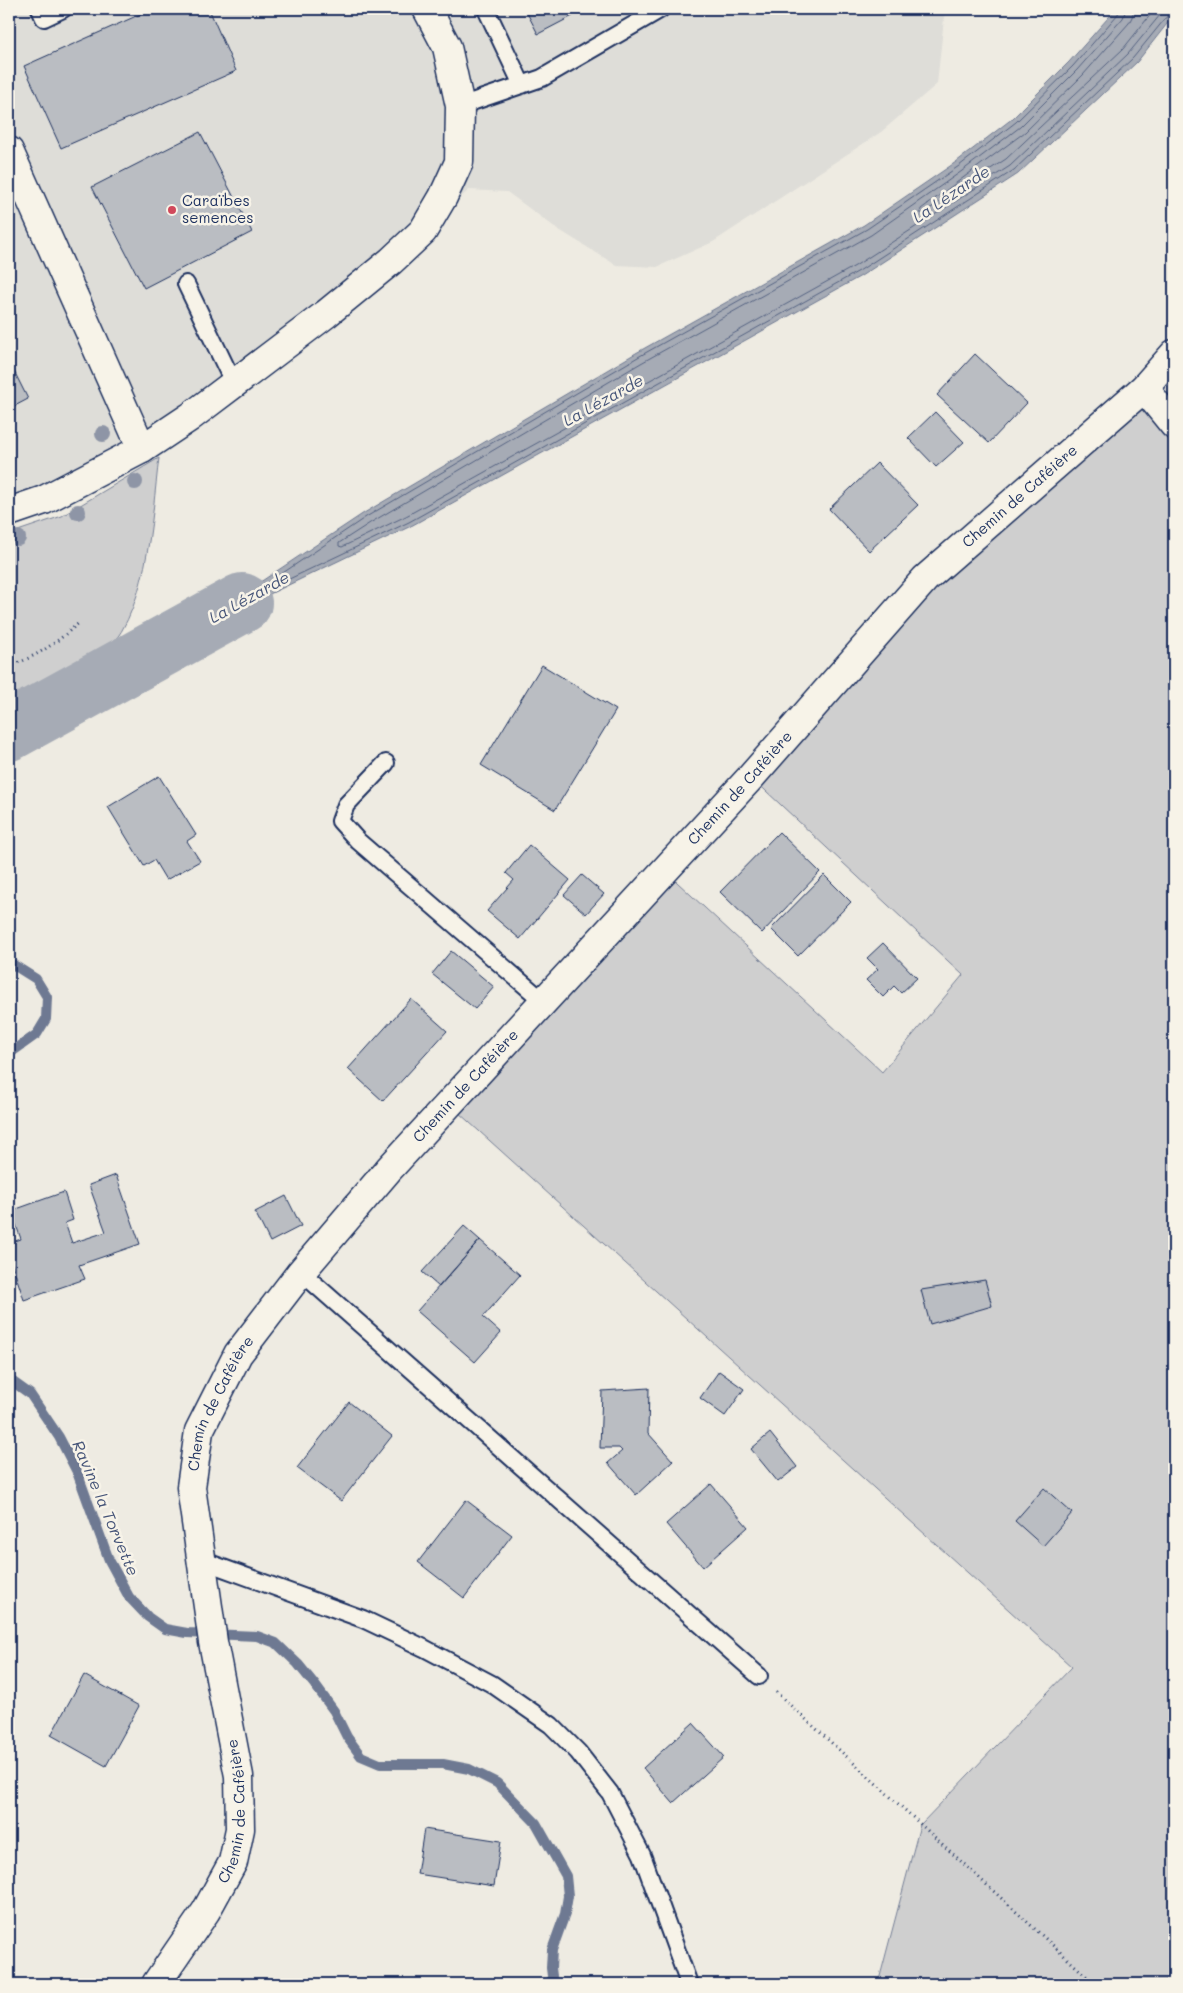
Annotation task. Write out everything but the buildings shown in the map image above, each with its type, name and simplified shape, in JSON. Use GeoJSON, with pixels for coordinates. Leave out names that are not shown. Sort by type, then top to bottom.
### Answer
{"type":"FeatureCollection","features":[{"type":"Feature","properties":{"kind":"street"},"geometry":{"type":"LineString","coordinates":[[9,512],[44,500],[142,449],[190,417],[326,314],[391,261],[423,231],[443,197],[459,162],[460,106],[447,47],[427,9]]}},
{"type":"Feature","properties":{"kind":"street"},"geometry":{"type":"LineString","coordinates":[[9,151],[142,449]]}},
{"type":"Feature","properties":{"kind":"street","name":"Chemin de Caféière"},"geometry":{"type":"LineString","coordinates":[[156,1984],[206,1911],[233,1862],[240,1828],[239,1776],[213,1642],[191,1487],[199,1431],[238,1354],[301,1272],[389,1169],[751,777],[925,579],[1144,388],[1174,354]]}},
{"type":"Feature","properties":{"kind":"street"},"geometry":{"type":"LineString","coordinates":[[1144,388],[1174,425]]}},
{"type":"Feature","properties":{"kind":"lane"},"geometry":{"type":"LineString","coordinates":[[40,9],[44,18],[63,9]]}},
{"type":"Feature","properties":{"kind":"lane"},"geometry":{"type":"LineString","coordinates":[[486,9],[522,85]]}},
{"type":"Feature","properties":{"kind":"lane"},"geometry":{"type":"LineString","coordinates":[[460,106],[542,78],[661,9]]}},
{"type":"Feature","properties":{"kind":"lane"},"geometry":{"type":"LineString","coordinates":[[186,284],[234,384]]}},
{"type":"Feature","properties":{"kind":"lane"},"geometry":{"type":"LineString","coordinates":[[386,763],[346,806],[340,820],[358,841],[543,1001]]}},
{"type":"Feature","properties":{"kind":"lane"},"geometry":{"type":"LineString","coordinates":[[301,1272],[759,1676]]}},
{"type":"Feature","properties":{"kind":"lane"},"geometry":{"type":"LineString","coordinates":[[201,1560],[363,1619],[424,1648],[492,1684],[551,1725],[578,1752],[610,1793],[642,1855],[688,1984]]}},
{"type":"Feature","properties":{"kind":"path"},"geometry":{"type":"LineString","coordinates":[[9,666],[23,662],[53,645],[80,622]]}},
{"type":"Feature","properties":{"kind":"path"},"geometry":{"type":"LineString","coordinates":[[759,1676],[1095,1984]]}},
{"type":"Feature","properties":{"kind":"shaded area"},"geometry":{"type":"Polygon","coordinates":[[[9,9],[945,9],[937,84],[881,132],[713,242],[657,267],[616,265],[556,228],[507,192],[469,190],[423,231],[234,384],[9,512],[9,9]]]}},
{"type":"Feature","properties":{"kind":"shaded area"},"geometry":{"type":"Polygon","coordinates":[[[1144,388],[1174,425],[1174,1984],[878,1984],[920,1825],[1072,1667],[448,1103],[664,870],[882,1072],[963,975],[751,777],[925,579],[1144,388]]]}},
{"type":"Feature","properties":{"kind":"shaded area"},"geometry":{"type":"Polygon","coordinates":[[[159,458],[150,538],[137,594],[128,620],[114,642],[87,668],[9,713],[9,534],[62,516],[159,458]]]}},
{"type":"Feature","properties":{"kind":"water"},"geometry":{"type":"Polygon","coordinates":[[[1116,9],[1174,9],[1174,15],[1137,62],[1018,174],[861,276],[411,526],[170,642],[364,513],[636,353],[864,225],[956,162],[1013,118],[1069,62],[1116,9]]]}},
{"type":"Feature","properties":{"kind":"waterway","name":"La Lézarde"},"geometry":{"type":"LineString","coordinates":[[9,731],[242,603]]}},
{"type":"Feature","properties":{"kind":"waterway","name":"Ravine la Torvette"},"geometry":{"type":"LineString","coordinates":[[9,962],[36,979],[47,997],[46,1019],[37,1034],[9,1054]]}},
{"type":"Feature","properties":{"kind":"waterway","name":"Ravine la Torvette"},"geometry":{"type":"LineString","coordinates":[[9,1379],[30,1394],[59,1437],[77,1472],[109,1560],[129,1597],[148,1617],[165,1629],[187,1633],[257,1636],[276,1643],[298,1664],[315,1685],[334,1711],[347,1737],[361,1756],[380,1764],[443,1764],[469,1769],[497,1783],[536,1823],[566,1876],[568,1896],[565,1914],[552,1950],[551,1968],[553,1984]]}},
{"type":"Feature","properties":{"kind":"place","name":"Caraïbes semences"},"geometry":{"type":"Point","coordinates":[172,210]}}]}
